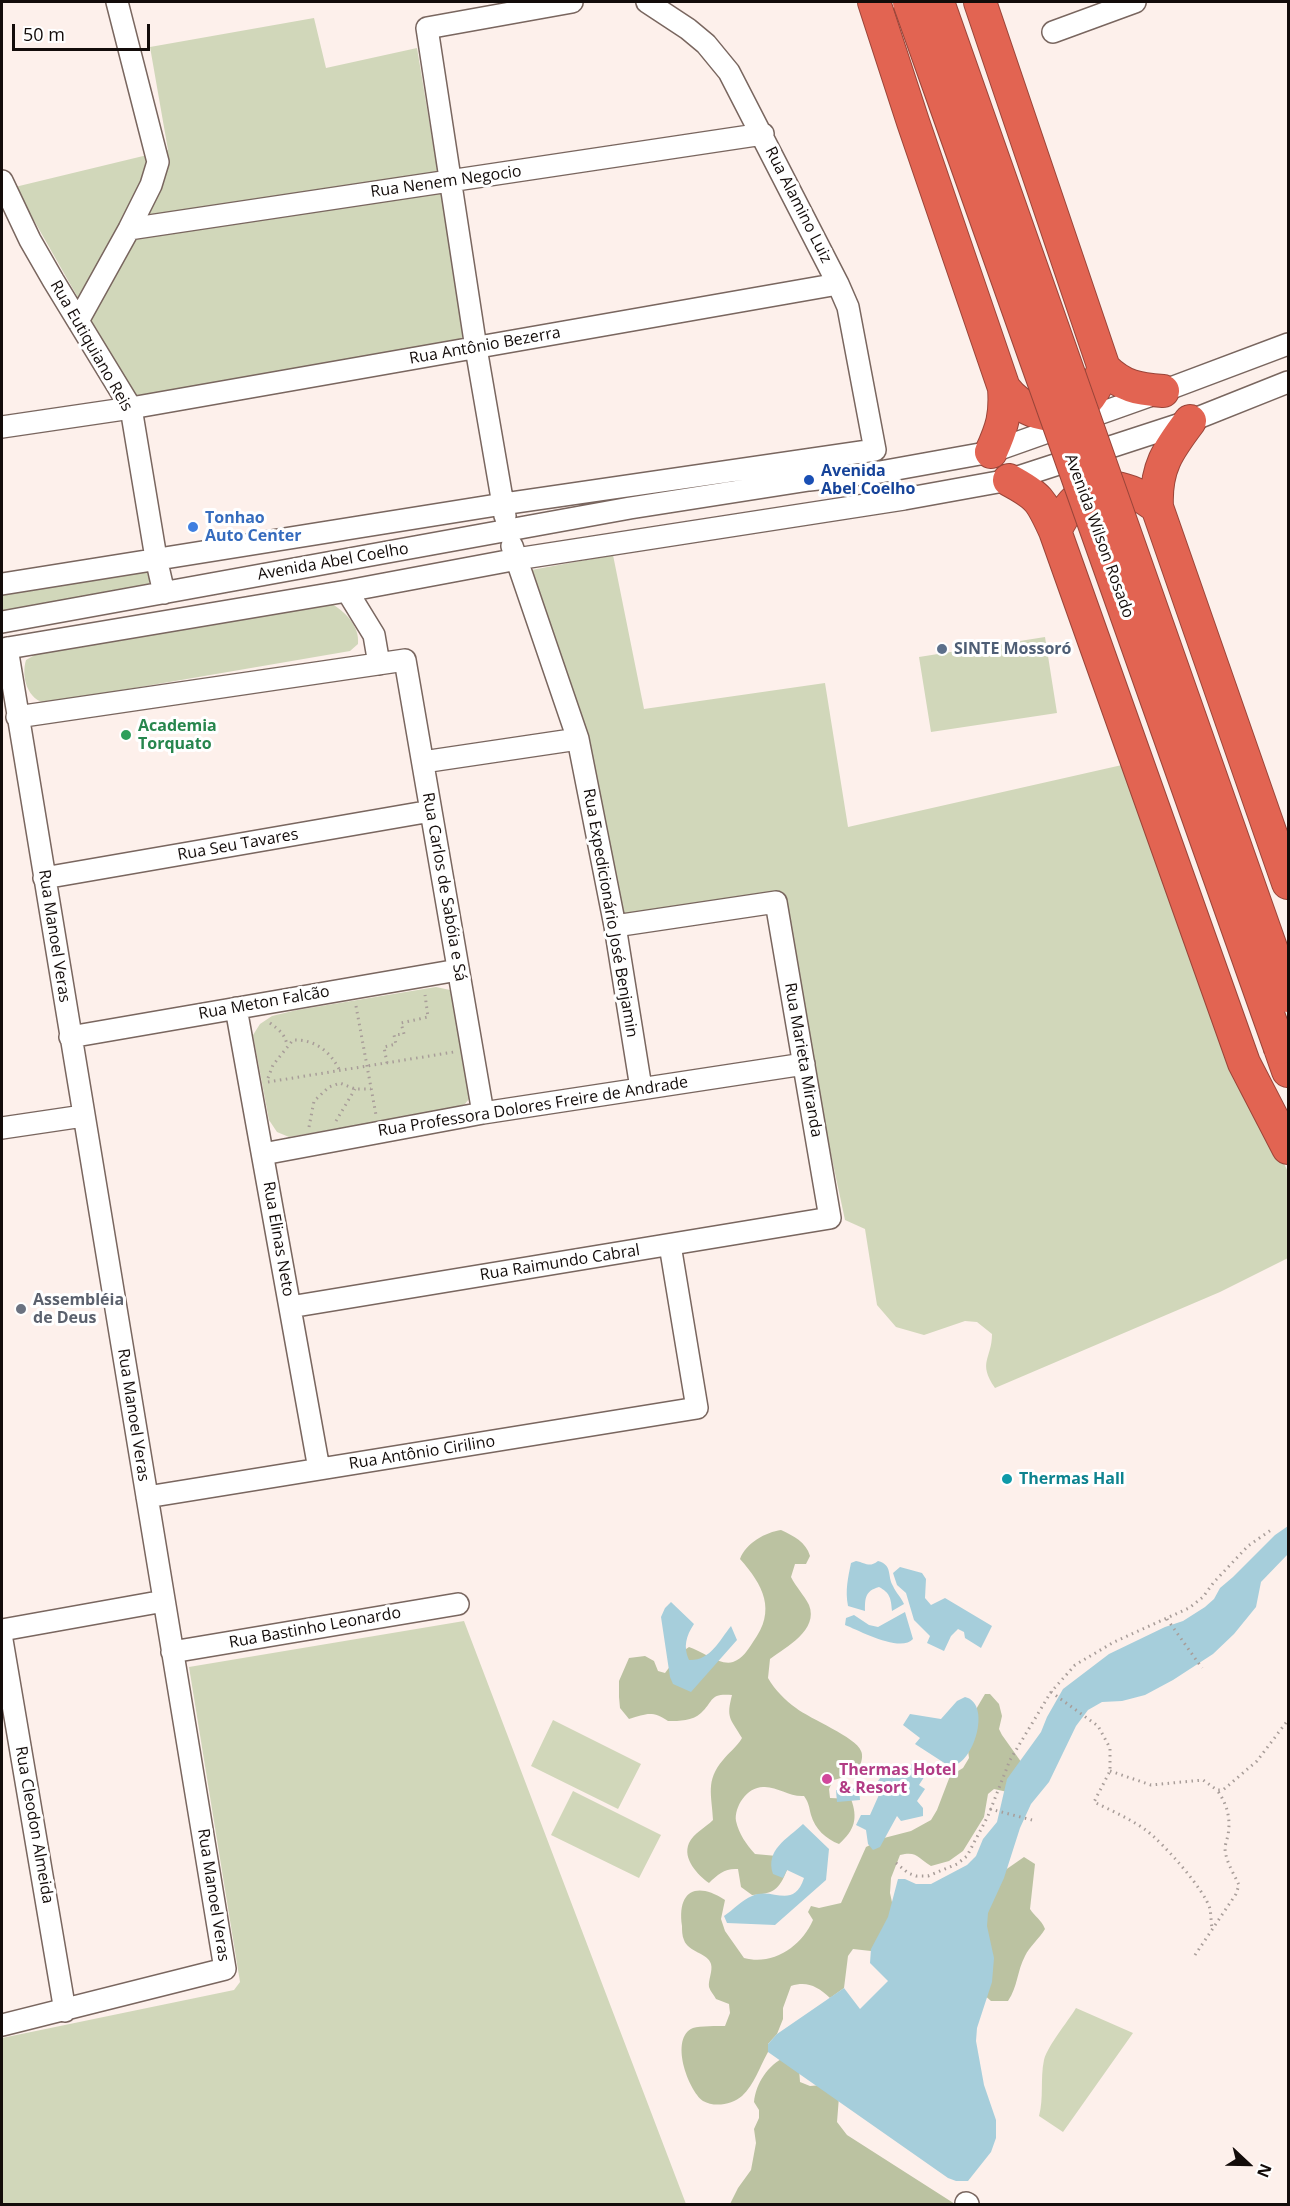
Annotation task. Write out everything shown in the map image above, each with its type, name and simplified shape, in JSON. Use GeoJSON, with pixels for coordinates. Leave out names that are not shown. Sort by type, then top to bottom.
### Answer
{"type":"FeatureCollection","features":[{"type":"Feature","properties":{"kind":"highway"},"geometry":{"type":"LineString","coordinates":[[874,2],[1004,388],[1006,408],[991,452]]}},
{"type":"Feature","properties":{"kind":"highway","name":"Avenida Wilson Rosado"},"geometry":{"type":"LineString","coordinates":[[909,2],[1284,1059]]}},
{"type":"Feature","properties":{"kind":"highway","name":"Avenida Wilson Rosado"},"geometry":{"type":"LineString","coordinates":[[938,2],[1288,996]]}},
{"type":"Feature","properties":{"kind":"highway"},"geometry":{"type":"LineString","coordinates":[[980,2],[1104,368],[1115,379],[1137,389],[1163,391]]}},
{"type":"Feature","properties":{"kind":"highway"},"geometry":{"type":"LineString","coordinates":[[1004,388],[1018,405],[1045,415],[1056,415],[1078,408],[1096,387],[1104,368]]}},
{"type":"Feature","properties":{"kind":"highway"},"geometry":{"type":"LineString","coordinates":[[1190,421],[1168,450],[1162,465],[1156,491],[1157,507],[1288,883]]}},
{"type":"Feature","properties":{"kind":"highway"},"geometry":{"type":"LineString","coordinates":[[1009,480],[1032,492],[1044,507],[1055,531],[1244,1063],[1288,1148]]}},
{"type":"Feature","properties":{"kind":"highway"},"geometry":{"type":"LineString","coordinates":[[1055,531],[1074,502],[1082,495],[1109,487],[1127,489],[1146,498],[1157,507]]}},
{"type":"Feature","properties":{"kind":"street"},"geometry":{"type":"LineString","coordinates":[[78,321],[129,229],[151,185],[158,162],[117,2]]}},
{"type":"Feature","properties":{"kind":"street","name":"Rua Expedicionário José Benjamin"},"geometry":{"type":"LineString","coordinates":[[572,2],[427,28],[476,348],[508,531],[515,560],[578,739],[615,926],[640,1088]]}},
{"type":"Feature","properties":{"kind":"street","name":"Rua Alamino Luiz"},"geometry":{"type":"LineString","coordinates":[[647,2],[706,44],[729,72],[763,134],[848,307],[875,450]]}},
{"type":"Feature","properties":{"kind":"street"},"geometry":{"type":"LineString","coordinates":[[1053,32],[1135,2]]}},
{"type":"Feature","properties":{"kind":"street","name":"Rua Nenem Negocio"},"geometry":{"type":"LineString","coordinates":[[129,229],[763,134]]}},
{"type":"Feature","properties":{"kind":"street","name":"Rua Eutiquiano Reis"},"geometry":{"type":"LineString","coordinates":[[2,180],[30,240],[131,408],[164,593]]}},
{"type":"Feature","properties":{"kind":"street","name":"Rua Antônio Bezerra"},"geometry":{"type":"LineString","coordinates":[[2,427],[131,408],[838,284]]}},
{"type":"Feature","properties":{"kind":"street","name":"Avenida Abel Coelho"},"geometry":{"type":"LineString","coordinates":[[2,622],[630,508],[809,480],[880,472],[991,452],[1286,346]]}},
{"type":"Feature","properties":{"kind":"street","name":"Avenida Abel Coelho"},"geometry":{"type":"LineString","coordinates":[[4,649],[515,560],[904,499],[1009,480],[1190,421],[1288,382]]}},
{"type":"Feature","properties":{"kind":"street","name":"Avenida Abel Coelho"},"geometry":{"type":"LineString","coordinates":[[2,584],[503,504],[875,450]]}},
{"type":"Feature","properties":{"kind":"street"},"geometry":{"type":"LineString","coordinates":[[667,503],[655,513],[653,523],[658,531],[667,536]]}},
{"type":"Feature","properties":{"kind":"street"},"geometry":{"type":"LineString","coordinates":[[630,508],[638,518],[640,527],[633,541]]}},
{"type":"Feature","properties":{"kind":"street"},"geometry":{"type":"LineString","coordinates":[[227,611],[221,607],[218,599],[220,590],[228,581]]}},
{"type":"Feature","properties":{"kind":"street"},"geometry":{"type":"LineString","coordinates":[[199,586],[208,599],[207,608],[201,616]]}},
{"type":"Feature","properties":{"kind":"street"},"geometry":{"type":"LineString","coordinates":[[17,717],[379,664],[374,635],[347,591]]}},
{"type":"Feature","properties":{"kind":"street","name":"Rua Manoel Veras"},"geometry":{"type":"LineString","coordinates":[[4,649],[225,1969],[65,2011]]}},
{"type":"Feature","properties":{"kind":"street","name":"Rua Carlos de Sabóia e Sá"},"geometry":{"type":"LineString","coordinates":[[379,664],[405,660],[483,1113]]}},
{"type":"Feature","properties":{"kind":"street"},"geometry":{"type":"LineString","coordinates":[[423,762],[578,739]]}},
{"type":"Feature","properties":{"kind":"street","name":"Rua Seu Tavares"},"geometry":{"type":"LineString","coordinates":[[44,878],[431,811]]}},
{"type":"Feature","properties":{"kind":"street","name":"Rua Marieta Miranda"},"geometry":{"type":"LineString","coordinates":[[615,926],[776,902],[830,1218]]}},
{"type":"Feature","properties":{"kind":"street","name":"Rua Meton Falcão"},"geometry":{"type":"LineString","coordinates":[[70,1037],[458,969]]}},
{"type":"Feature","properties":{"kind":"street","name":"Rua Elinas Neto"},"geometry":{"type":"LineString","coordinates":[[236,1008],[319,1469]]}},
{"type":"Feature","properties":{"kind":"street","name":"Rua Professora Dolores Freire de Andrade"},"geometry":{"type":"LineString","coordinates":[[262,1154],[483,1113],[804,1064]]}},
{"type":"Feature","properties":{"kind":"street"},"geometry":{"type":"LineString","coordinates":[[2,1128],[83,1116]]}},
{"type":"Feature","properties":{"kind":"street","name":"Rua Raimundo Cabral"},"geometry":{"type":"LineString","coordinates":[[290,1307],[830,1218]]}},
{"type":"Feature","properties":{"kind":"street","name":"Rua Antônio Cirilino"},"geometry":{"type":"LineString","coordinates":[[147,1497],[697,1408],[670,1245]]}},
{"type":"Feature","properties":{"kind":"street"},"geometry":{"type":"LineString","coordinates":[[2,1630],[164,1601]]}},
{"type":"Feature","properties":{"kind":"street","name":"Rua Bastinho Leonardo"},"geometry":{"type":"LineString","coordinates":[[172,1652],[458,1604]]}},
{"type":"Feature","properties":{"kind":"street","name":"Rua Cleodon Almeida"},"geometry":{"type":"LineString","coordinates":[[2,1640],[8,1721],[65,2011]]}},
{"type":"Feature","properties":{"kind":"street"},"geometry":{"type":"LineString","coordinates":[[2,2025],[65,2011]]}},
{"type":"Feature","properties":{"kind":"path"},"geometry":{"type":"LineString","coordinates":[[387,1063],[384,1047],[396,1044],[394,1035],[404,1034],[401,1023],[428,1017],[425,994],[431,993]]}},
{"type":"Feature","properties":{"kind":"path"},"geometry":{"type":"LineString","coordinates":[[355,1005],[376,1117]]}},
{"type":"Feature","properties":{"kind":"path"},"geometry":{"type":"LineString","coordinates":[[264,1028],[272,1022],[286,1037],[287,1045]]}},
{"type":"Feature","properties":{"kind":"path"},"geometry":{"type":"LineString","coordinates":[[267,1083],[273,1065],[293,1040],[300,1040],[322,1048],[328,1052],[340,1071]]}},
{"type":"Feature","properties":{"kind":"path"},"geometry":{"type":"LineString","coordinates":[[267,1083],[464,1051]]}},
{"type":"Feature","properties":{"kind":"path"},"geometry":{"type":"LineString","coordinates":[[264,1071],[268,1092]]}},
{"type":"Feature","properties":{"kind":"path"},"geometry":{"type":"LineString","coordinates":[[317,1127],[308,1129],[314,1101],[322,1092],[340,1083],[355,1089],[371,1089]]}},
{"type":"Feature","properties":{"kind":"path"},"geometry":{"type":"LineString","coordinates":[[345,1122],[335,1124],[355,1089]]}},
{"type":"Feature","properties":{"kind":"path"},"geometry":{"type":"LineString","coordinates":[[896,1863],[908,1873],[928,1876],[957,1864],[967,1856],[1010,1760],[1052,1692],[1075,1665],[1114,1642],[1189,1608],[1203,1597],[1248,1546],[1271,1530]]}},
{"type":"Feature","properties":{"kind":"path"},"geometry":{"type":"LineString","coordinates":[[1167,1619],[1202,1668]]}},
{"type":"Feature","properties":{"kind":"path"},"geometry":{"type":"LineString","coordinates":[[1052,1692],[1090,1719],[1105,1734],[1110,1748],[1110,1771],[1094,1802],[1134,1822],[1166,1848],[1202,1893],[1210,1908],[1212,1928]]}},
{"type":"Feature","properties":{"kind":"path"},"geometry":{"type":"LineString","coordinates":[[1217,1790],[1222,1790],[1257,1761],[1288,1720]]}},
{"type":"Feature","properties":{"kind":"path"},"geometry":{"type":"LineString","coordinates":[[1110,1771],[1151,1785],[1203,1780],[1217,1790],[1225,1802],[1230,1824],[1225,1848],[1239,1885],[1236,1894],[1195,1955]]}},
{"type":"Feature","properties":{"kind":"path"},"geometry":{"type":"LineString","coordinates":[[990,1809],[1032,1820]]}},
{"type":"Feature","properties":{"kind":"green space"},"geometry":{"type":"Polygon","coordinates":[[[314,18],[326,68],[417,48],[466,342],[136,400],[15,187],[168,150],[150,47],[314,18]]]}},
{"type":"Feature","properties":{"kind":"green space"},"geometry":{"type":"Polygon","coordinates":[[[613,555],[644,709],[825,683],[848,827],[1122,765],[1231,1049],[1288,1172],[1288,1258],[1220,1292],[995,1388],[986,1366],[992,1334],[977,1322],[965,1321],[924,1335],[896,1327],[877,1305],[865,1229],[845,1220],[816,1084],[783,893],[631,915],[622,913],[526,571],[613,555]]]}},
{"type":"Feature","properties":{"kind":"green space"},"geometry":{"type":"Polygon","coordinates":[[[140,570],[147,573],[150,580],[148,586],[139,589],[2,611],[2,592],[140,570]]]}},
{"type":"Feature","properties":{"kind":"green space"},"geometry":{"type":"Polygon","coordinates":[[[330,603],[346,615],[357,631],[358,644],[350,651],[47,703],[40,701],[30,693],[25,680],[26,660],[38,653],[330,603]]]}},
{"type":"Feature","properties":{"kind":"green space"},"geometry":{"type":"Polygon","coordinates":[[[1045,637],[1057,713],[931,732],[919,657],[1045,637]]]}},
{"type":"Feature","properties":{"kind":"green space"},"geometry":{"type":"Polygon","coordinates":[[[436,987],[450,990],[459,1000],[472,1095],[465,1104],[454,1108],[289,1137],[277,1132],[269,1120],[253,1035],[260,1024],[272,1016],[297,1010],[436,987]]]}},
{"type":"Feature","properties":{"kind":"green space"},"geometry":{"type":"Polygon","coordinates":[[[781,1530],[802,1543],[810,1556],[806,1564],[795,1564],[791,1577],[809,1605],[811,1614],[805,1630],[799,1637],[770,1659],[768,1678],[780,1694],[796,1708],[851,1740],[861,1751],[862,1758],[855,1771],[833,1780],[829,1789],[830,1798],[851,1799],[854,1812],[852,1829],[839,1844],[818,1829],[804,1796],[763,1787],[747,1794],[739,1804],[736,1816],[737,1826],[743,1839],[755,1854],[777,1856],[787,1870],[774,1890],[752,1895],[741,1887],[738,1869],[722,1872],[709,1883],[692,1866],[687,1849],[691,1840],[713,1820],[711,1788],[714,1775],[723,1760],[742,1738],[730,1718],[732,1695],[719,1695],[701,1713],[690,1719],[668,1721],[658,1715],[649,1714],[629,1719],[620,1708],[619,1681],[629,1658],[645,1656],[654,1661],[658,1671],[665,1673],[680,1653],[689,1647],[722,1662],[733,1662],[742,1656],[760,1630],[765,1609],[761,1588],[740,1559],[757,1539],[781,1530]]]}},
{"type":"Feature","properties":{"kind":"green space"},"geometry":{"type":"Polygon","coordinates":[[[464,1621],[686,2204],[2,2204],[2,2038],[234,1990],[240,1982],[189,1667],[464,1621]]]}},
{"type":"Feature","properties":{"kind":"green space"},"geometry":{"type":"Polygon","coordinates":[[[985,1694],[990,1694],[999,1704],[1002,1716],[999,1729],[1024,1766],[1012,1793],[994,1789],[988,1794],[984,1817],[963,1851],[949,1861],[931,1866],[917,1856],[900,1855],[891,1878],[890,1893],[895,1916],[880,1952],[853,1949],[848,1956],[844,1988],[830,1998],[812,1986],[802,1984],[791,1986],[777,2034],[768,2044],[768,2052],[746,2092],[729,2103],[713,2104],[703,2101],[697,2095],[687,2076],[683,2064],[682,2042],[693,2028],[725,2026],[730,2013],[729,2004],[716,1999],[710,1988],[711,1964],[709,1960],[689,1947],[683,1938],[681,1914],[686,1897],[697,1891],[705,1891],[725,1900],[721,1919],[725,1931],[744,1958],[765,1959],[794,1946],[813,1920],[808,1912],[811,1906],[819,1908],[841,1903],[866,1847],[884,1838],[911,1831],[931,1820],[950,1776],[963,1768],[969,1758],[965,1728],[985,1694]]]}},
{"type":"Feature","properties":{"kind":"green space"},"geometry":{"type":"Polygon","coordinates":[[[553,1720],[641,1764],[618,1809],[531,1766],[553,1720]]]}},
{"type":"Feature","properties":{"kind":"green space"},"geometry":{"type":"Polygon","coordinates":[[[573,1791],[661,1835],[639,1878],[551,1835],[573,1791]]]}},
{"type":"Feature","properties":{"kind":"green space"},"geometry":{"type":"Polygon","coordinates":[[[1024,1857],[1035,1864],[1030,1909],[1045,1929],[1025,1956],[1008,2001],[991,2001],[982,1993],[985,1903],[1001,1873],[1024,1857]]]}},
{"type":"Feature","properties":{"kind":"green space"},"geometry":{"type":"Polygon","coordinates":[[[1076,2008],[1133,2033],[1063,2132],[1039,2116],[1043,2067],[1049,2048],[1076,2008]]]}},
{"type":"Feature","properties":{"kind":"green space"},"geometry":{"type":"Polygon","coordinates":[[[785,2057],[799,2068],[800,2082],[810,2086],[822,2085],[839,2097],[837,2122],[847,2135],[955,2204],[730,2204],[751,2170],[756,2143],[754,2129],[759,2118],[759,2110],[754,2102],[757,2088],[768,2070],[785,2057]]]}},
{"type":"Feature","properties":{"kind":"water"},"geometry":{"type":"Polygon","coordinates":[[[1288,1526],[1288,1554],[1261,1582],[1256,1607],[1234,1634],[1213,1654],[1145,1695],[1122,1701],[1102,1702],[1088,1710],[1076,1726],[1049,1782],[1031,1804],[1020,1828],[1004,1878],[988,1913],[987,1926],[994,1958],[992,1982],[977,2028],[976,2041],[984,2085],[996,2120],[996,2138],[991,2152],[968,2181],[948,2178],[768,2052],[768,2044],[777,2034],[844,1988],[860,2009],[888,1981],[870,1963],[871,1949],[888,1917],[898,1879],[905,1879],[916,1884],[931,1884],[967,1865],[976,1856],[983,1839],[997,1822],[1007,1779],[1041,1732],[1063,1689],[1109,1654],[1165,1627],[1183,1621],[1205,1607],[1214,1599],[1220,1588],[1275,1535],[1288,1526]]]}},
{"type":"Feature","properties":{"kind":"water"},"geometry":{"type":"Polygon","coordinates":[[[856,1561],[870,1565],[878,1561],[886,1565],[891,1582],[904,1604],[892,1611],[889,1596],[879,1587],[867,1596],[865,1611],[848,1606],[849,1574],[851,1563],[856,1561]]]}},
{"type":"Feature","properties":{"kind":"water"},"geometry":{"type":"Polygon","coordinates":[[[900,1567],[922,1573],[926,1579],[925,1598],[931,1605],[945,1598],[992,1626],[981,1648],[965,1638],[964,1632],[958,1629],[951,1636],[944,1651],[927,1643],[930,1636],[914,1620],[906,1593],[897,1585],[893,1573],[900,1567]]]}},
{"type":"Feature","properties":{"kind":"water"},"geometry":{"type":"Polygon","coordinates":[[[671,1602],[694,1624],[686,1642],[689,1660],[708,1654],[731,1626],[737,1640],[691,1692],[673,1684],[670,1677],[661,1617],[671,1602]]]}},
{"type":"Feature","properties":{"kind":"water"},"geometry":{"type":"Polygon","coordinates":[[[905,1612],[913,1639],[907,1643],[899,1644],[880,1640],[845,1625],[846,1618],[854,1615],[869,1625],[878,1627],[905,1612]]]}},
{"type":"Feature","properties":{"kind":"water"},"geometry":{"type":"Polygon","coordinates":[[[965,1697],[973,1701],[977,1708],[978,1728],[971,1749],[965,1758],[958,1764],[949,1766],[915,1744],[920,1738],[903,1725],[910,1714],[941,1719],[957,1701],[965,1697]]]}},
{"type":"Feature","properties":{"kind":"water"},"geometry":{"type":"Polygon","coordinates":[[[913,1762],[928,1771],[919,1785],[925,1789],[917,1801],[923,1808],[923,1816],[901,1821],[897,1816],[880,1847],[873,1850],[868,1844],[866,1830],[856,1825],[861,1815],[870,1815],[882,1788],[878,1781],[888,1766],[903,1775],[913,1762]]]}},
{"type":"Feature","properties":{"kind":"water"},"geometry":{"type":"Polygon","coordinates":[[[859,1788],[860,1800],[837,1802],[836,1790],[859,1788]]]}},
{"type":"Feature","properties":{"kind":"water"},"geometry":{"type":"Polygon","coordinates":[[[803,1824],[829,1849],[826,1880],[775,1925],[727,1923],[724,1916],[748,1898],[760,1894],[788,1896],[799,1888],[804,1878],[787,1870],[783,1878],[773,1874],[771,1866],[772,1858],[779,1846],[803,1824]]]}},
{"type":"Feature","properties":{"kind":"place","name":"Avenida Abel Coelho"},"geometry":{"type":"Point","coordinates":[809,480]}},
{"type":"Feature","properties":{"kind":"place","name":"Tonhao Auto Center"},"geometry":{"type":"Point","coordinates":[193,527]}},
{"type":"Feature","properties":{"kind":"place","name":"SINTE Mossoró"},"geometry":{"type":"Point","coordinates":[942,649]}},
{"type":"Feature","properties":{"kind":"place","name":"Academia Torquato"},"geometry":{"type":"Point","coordinates":[126,735]}},
{"type":"Feature","properties":{"kind":"place","name":"Assembléia de Deus"},"geometry":{"type":"Point","coordinates":[21,1309]}},
{"type":"Feature","properties":{"kind":"place","name":"Thermas Hall"},"geometry":{"type":"Point","coordinates":[1007,1479]}},
{"type":"Feature","properties":{"kind":"place","name":"Thermas Hotel & Resort"},"geometry":{"type":"Point","coordinates":[827,1779]}}]}
